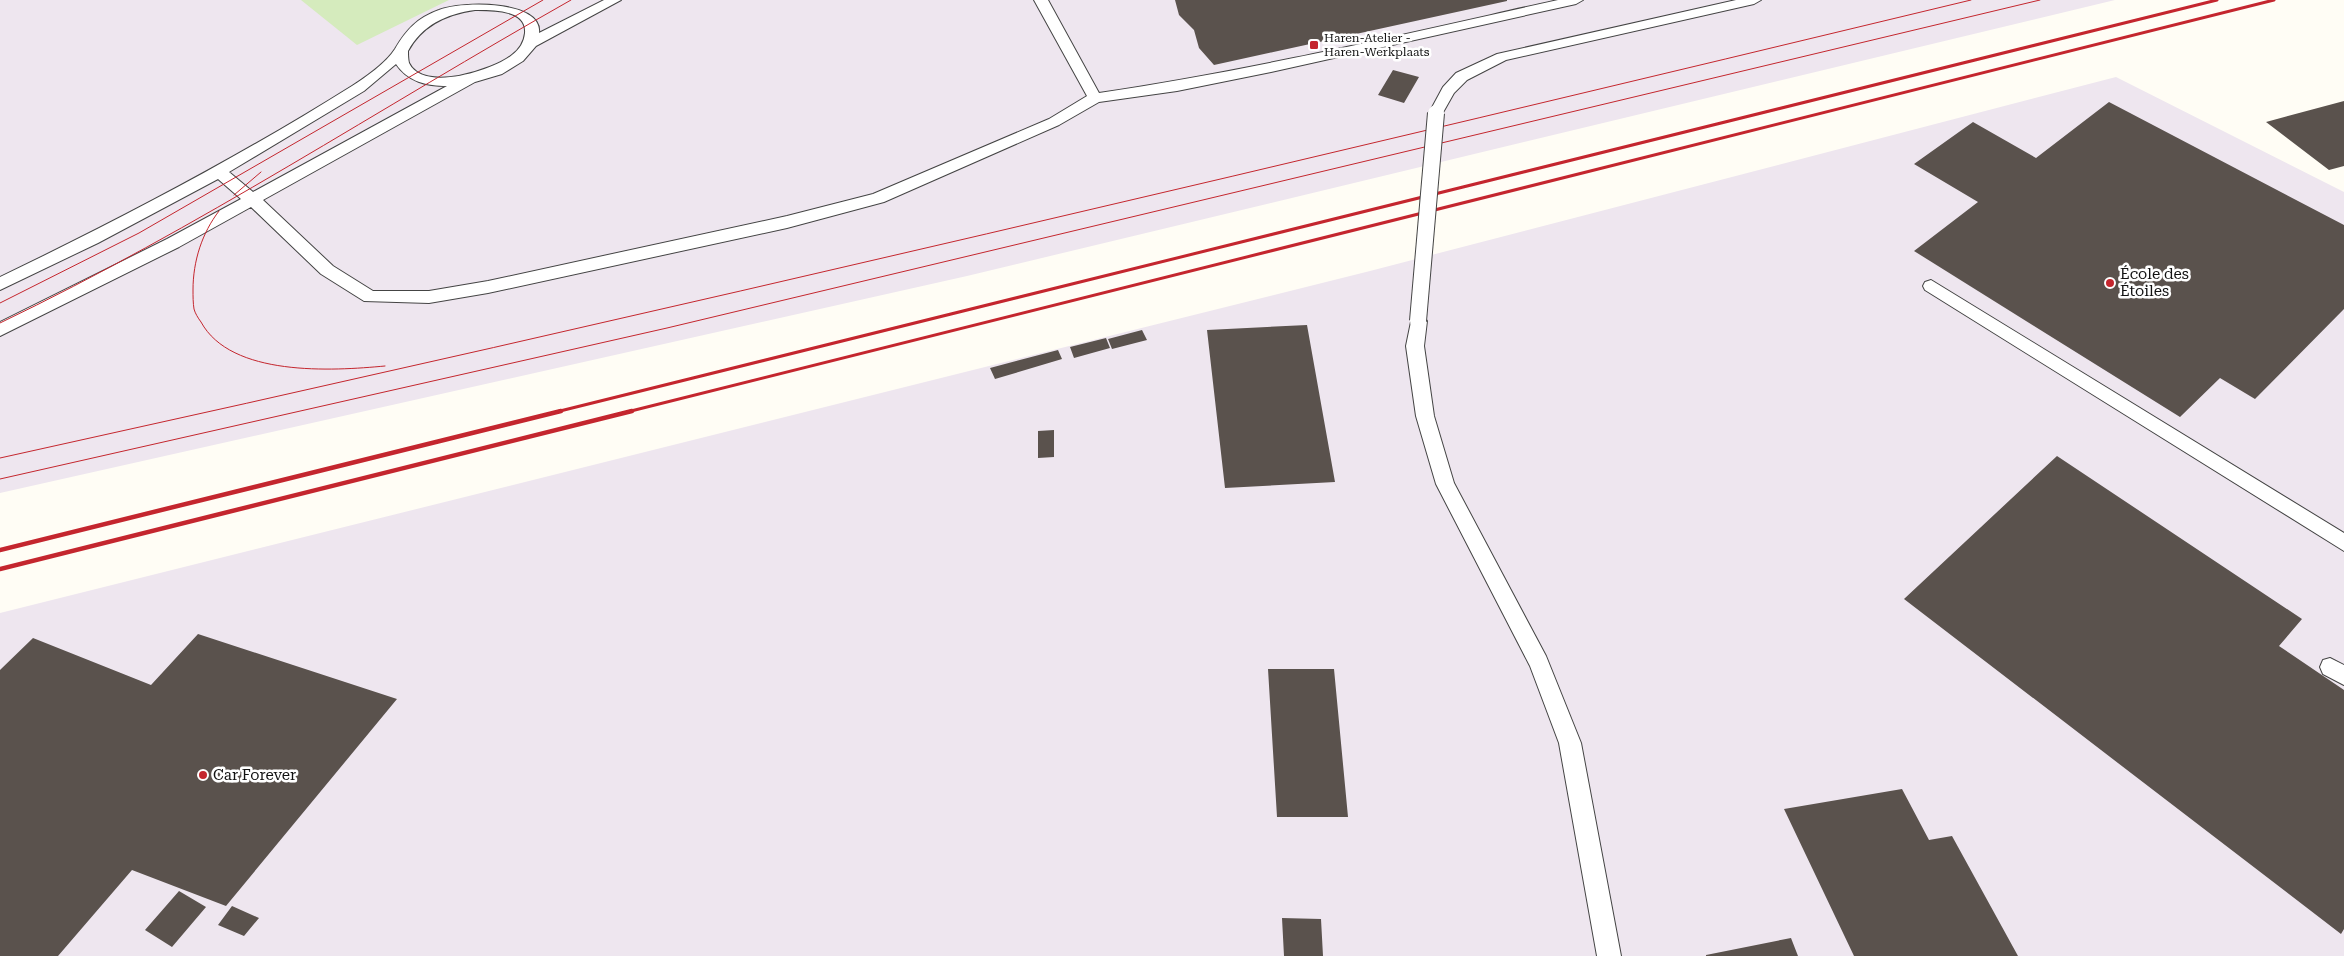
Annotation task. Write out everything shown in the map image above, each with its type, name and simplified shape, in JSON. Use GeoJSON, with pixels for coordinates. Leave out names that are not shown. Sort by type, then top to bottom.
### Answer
{"type":"FeatureCollection","features":[{"type":"Feature","properties":{"kind":"lane"},"geometry":{"type":"LineString","coordinates":[[531,42],[614,0]]}},
{"type":"Feature","properties":{"kind":"lane"},"geometry":{"type":"LineString","coordinates":[[1041,0],[1095,98]]}},
{"type":"Feature","properties":{"kind":"lane"},"geometry":{"type":"LineString","coordinates":[[218,171],[253,200],[327,270],[370,297],[429,297],[488,287],[787,222],[878,198],[1054,122],[1095,98],[1177,86],[1271,68],[1576,0]]}},
{"type":"Feature","properties":{"kind":"lane"},"geometry":{"type":"LineString","coordinates":[[1609,956],[1570,743],[1539,663],[1445,484],[1425,416],[1415,346],[1436,113],[1444,94],[1468,70],[1502,57],[1754,0]]}},
{"type":"Feature","properties":{"kind":"lane"},"geometry":{"type":"LineString","coordinates":[[0,284],[71,250],[218,171],[362,86],[400,52],[405,40],[416,29],[431,18],[469,6],[510,3],[532,22],[534,32],[531,42],[518,58],[504,66],[470,79],[173,243],[0,330]]}},
{"type":"Feature","properties":{"kind":"lane"},"geometry":{"type":"LineString","coordinates":[[400,52],[403,64],[413,74],[432,80],[470,79]]}},
{"type":"Feature","properties":{"kind":"lane"},"geometry":{"type":"LineString","coordinates":[[1932,286],[2344,543]]}},
{"type":"Feature","properties":{"kind":"shaded area"},"geometry":{"type":"Polygon","coordinates":[[[0,0],[2115,0],[967,276],[0,493],[0,0]]]}},
{"type":"Feature","properties":{"kind":"shaded area"},"geometry":{"type":"Polygon","coordinates":[[[2116,77],[2344,192],[2344,956],[0,956],[0,613],[1370,271],[2116,77]]]}},
{"type":"Feature","properties":{"kind":"green space"},"geometry":{"type":"Polygon","coordinates":[[[301,0],[449,0],[357,45],[301,0]]]}},
{"type":"Feature","properties":{"kind":"building"},"geometry":{"type":"Polygon","coordinates":[[[1175,0],[1507,1],[1214,65],[1199,48],[1194,30],[1179,15],[1175,0]]]}},
{"type":"Feature","properties":{"kind":"building"},"geometry":{"type":"Polygon","coordinates":[[[1393,70],[1419,77],[1404,103],[1378,95],[1393,70]]]}},
{"type":"Feature","properties":{"kind":"building"},"geometry":{"type":"Polygon","coordinates":[[[2344,101],[2344,166],[2329,170],[2266,122],[2344,101]]]}},
{"type":"Feature","properties":{"kind":"building"},"geometry":{"type":"Polygon","coordinates":[[[2109,102],[2344,225],[2344,309],[2255,399],[2220,378],[2180,417],[1914,251],[1978,202],[1914,164],[1973,122],[2036,158],[2109,102]]]}},
{"type":"Feature","properties":{"kind":"building"},"geometry":{"type":"Polygon","coordinates":[[[1307,325],[1335,482],[1225,488],[1207,330],[1307,325]]]}},
{"type":"Feature","properties":{"kind":"building"},"geometry":{"type":"Polygon","coordinates":[[[1142,330],[1147,340],[1112,349],[1108,339],[1142,330]]]}},
{"type":"Feature","properties":{"kind":"building"},"geometry":{"type":"Polygon","coordinates":[[[1106,338],[1110,348],[1074,358],[1070,347],[1106,338]]]}},
{"type":"Feature","properties":{"kind":"building"},"geometry":{"type":"Polygon","coordinates":[[[1058,350],[1062,359],[995,379],[990,368],[1058,350]]]}},
{"type":"Feature","properties":{"kind":"building"},"geometry":{"type":"Polygon","coordinates":[[[1054,430],[1054,457],[1038,458],[1038,431],[1054,430]]]}},
{"type":"Feature","properties":{"kind":"building"},"geometry":{"type":"Polygon","coordinates":[[[2057,456],[2302,619],[2279,646],[2344,690],[2344,929],[2341,934],[1904,599],[2057,456]]]}},
{"type":"Feature","properties":{"kind":"building","name":"Car Forever"},"geometry":{"type":"Polygon","coordinates":[[[198,634],[397,699],[226,906],[132,870],[58,956],[0,956],[0,670],[33,638],[151,685],[198,634]]]}},
{"type":"Feature","properties":{"kind":"building"},"geometry":{"type":"Polygon","coordinates":[[[1268,669],[1334,669],[1348,817],[1277,817],[1268,669]]]}},
{"type":"Feature","properties":{"kind":"building"},"geometry":{"type":"Polygon","coordinates":[[[1902,789],[1929,840],[1952,836],[2018,956],[1854,956],[1784,809],[1902,789]]]}},
{"type":"Feature","properties":{"kind":"building"},"geometry":{"type":"Polygon","coordinates":[[[179,891],[206,907],[172,947],[145,930],[179,891]]]}},
{"type":"Feature","properties":{"kind":"building"},"geometry":{"type":"Polygon","coordinates":[[[232,906],[259,918],[244,936],[218,925],[232,906]]]}},
{"type":"Feature","properties":{"kind":"building"},"geometry":{"type":"Polygon","coordinates":[[[1282,918],[1321,919],[1323,956],[1284,956],[1282,918]]]}},
{"type":"Feature","properties":{"kind":"building"},"geometry":{"type":"Polygon","coordinates":[[[1791,938],[1798,956],[1706,956],[1706,955],[1791,938]]]}},
{"type":"Feature","properties":{"kind":"tram line"},"geometry":{"type":"LineString","coordinates":[[0,303],[139,233],[543,0]]}},
{"type":"Feature","properties":{"kind":"tram line"},"geometry":{"type":"LineString","coordinates":[[0,323],[146,248],[217,208],[571,0]]}},
{"type":"Feature","properties":{"kind":"tram line"},"geometry":{"type":"LineString","coordinates":[[0,458],[987,234],[1971,0]]}},
{"type":"Feature","properties":{"kind":"tram line"},"geometry":{"type":"LineString","coordinates":[[0,479],[667,328],[2040,0]]}},
{"type":"Feature","properties":{"kind":"tram line"},"geometry":{"type":"LineString","coordinates":[[234,195],[261,172]]}},
{"type":"Feature","properties":{"kind":"tram line"},"geometry":{"type":"LineString","coordinates":[[219,211],[203,238],[193,279],[193,304],[195,312],[215,340],[235,353],[284,367],[338,369],[385,366]]}},
{"type":"Feature","properties":{"kind":"railway"},"geometry":{"type":"LineString","coordinates":[[556,412],[2217,0]]}},
{"type":"Feature","properties":{"kind":"railway"},"geometry":{"type":"LineString","coordinates":[[627,412],[2274,0]]}},
{"type":"Feature","properties":{"kind":"railway"},"geometry":{"type":"LineString","coordinates":[[0,550],[561,411]]}},
{"type":"Feature","properties":{"kind":"railway"},"geometry":{"type":"LineString","coordinates":[[0,569],[632,411]]}},
{"type":"Feature","properties":{"kind":"place","name":"Haren-Atelier - Haren-Werkplaats"},"geometry":{"type":"Point","coordinates":[1314,45]}},
{"type":"Feature","properties":{"kind":"place","name":"École des Étoiles"},"geometry":{"type":"Point","coordinates":[2110,283]}},
{"type":"Feature","properties":{"kind":"place","name":"Car Forever"},"geometry":{"type":"Point","coordinates":[203,775]}}]}
